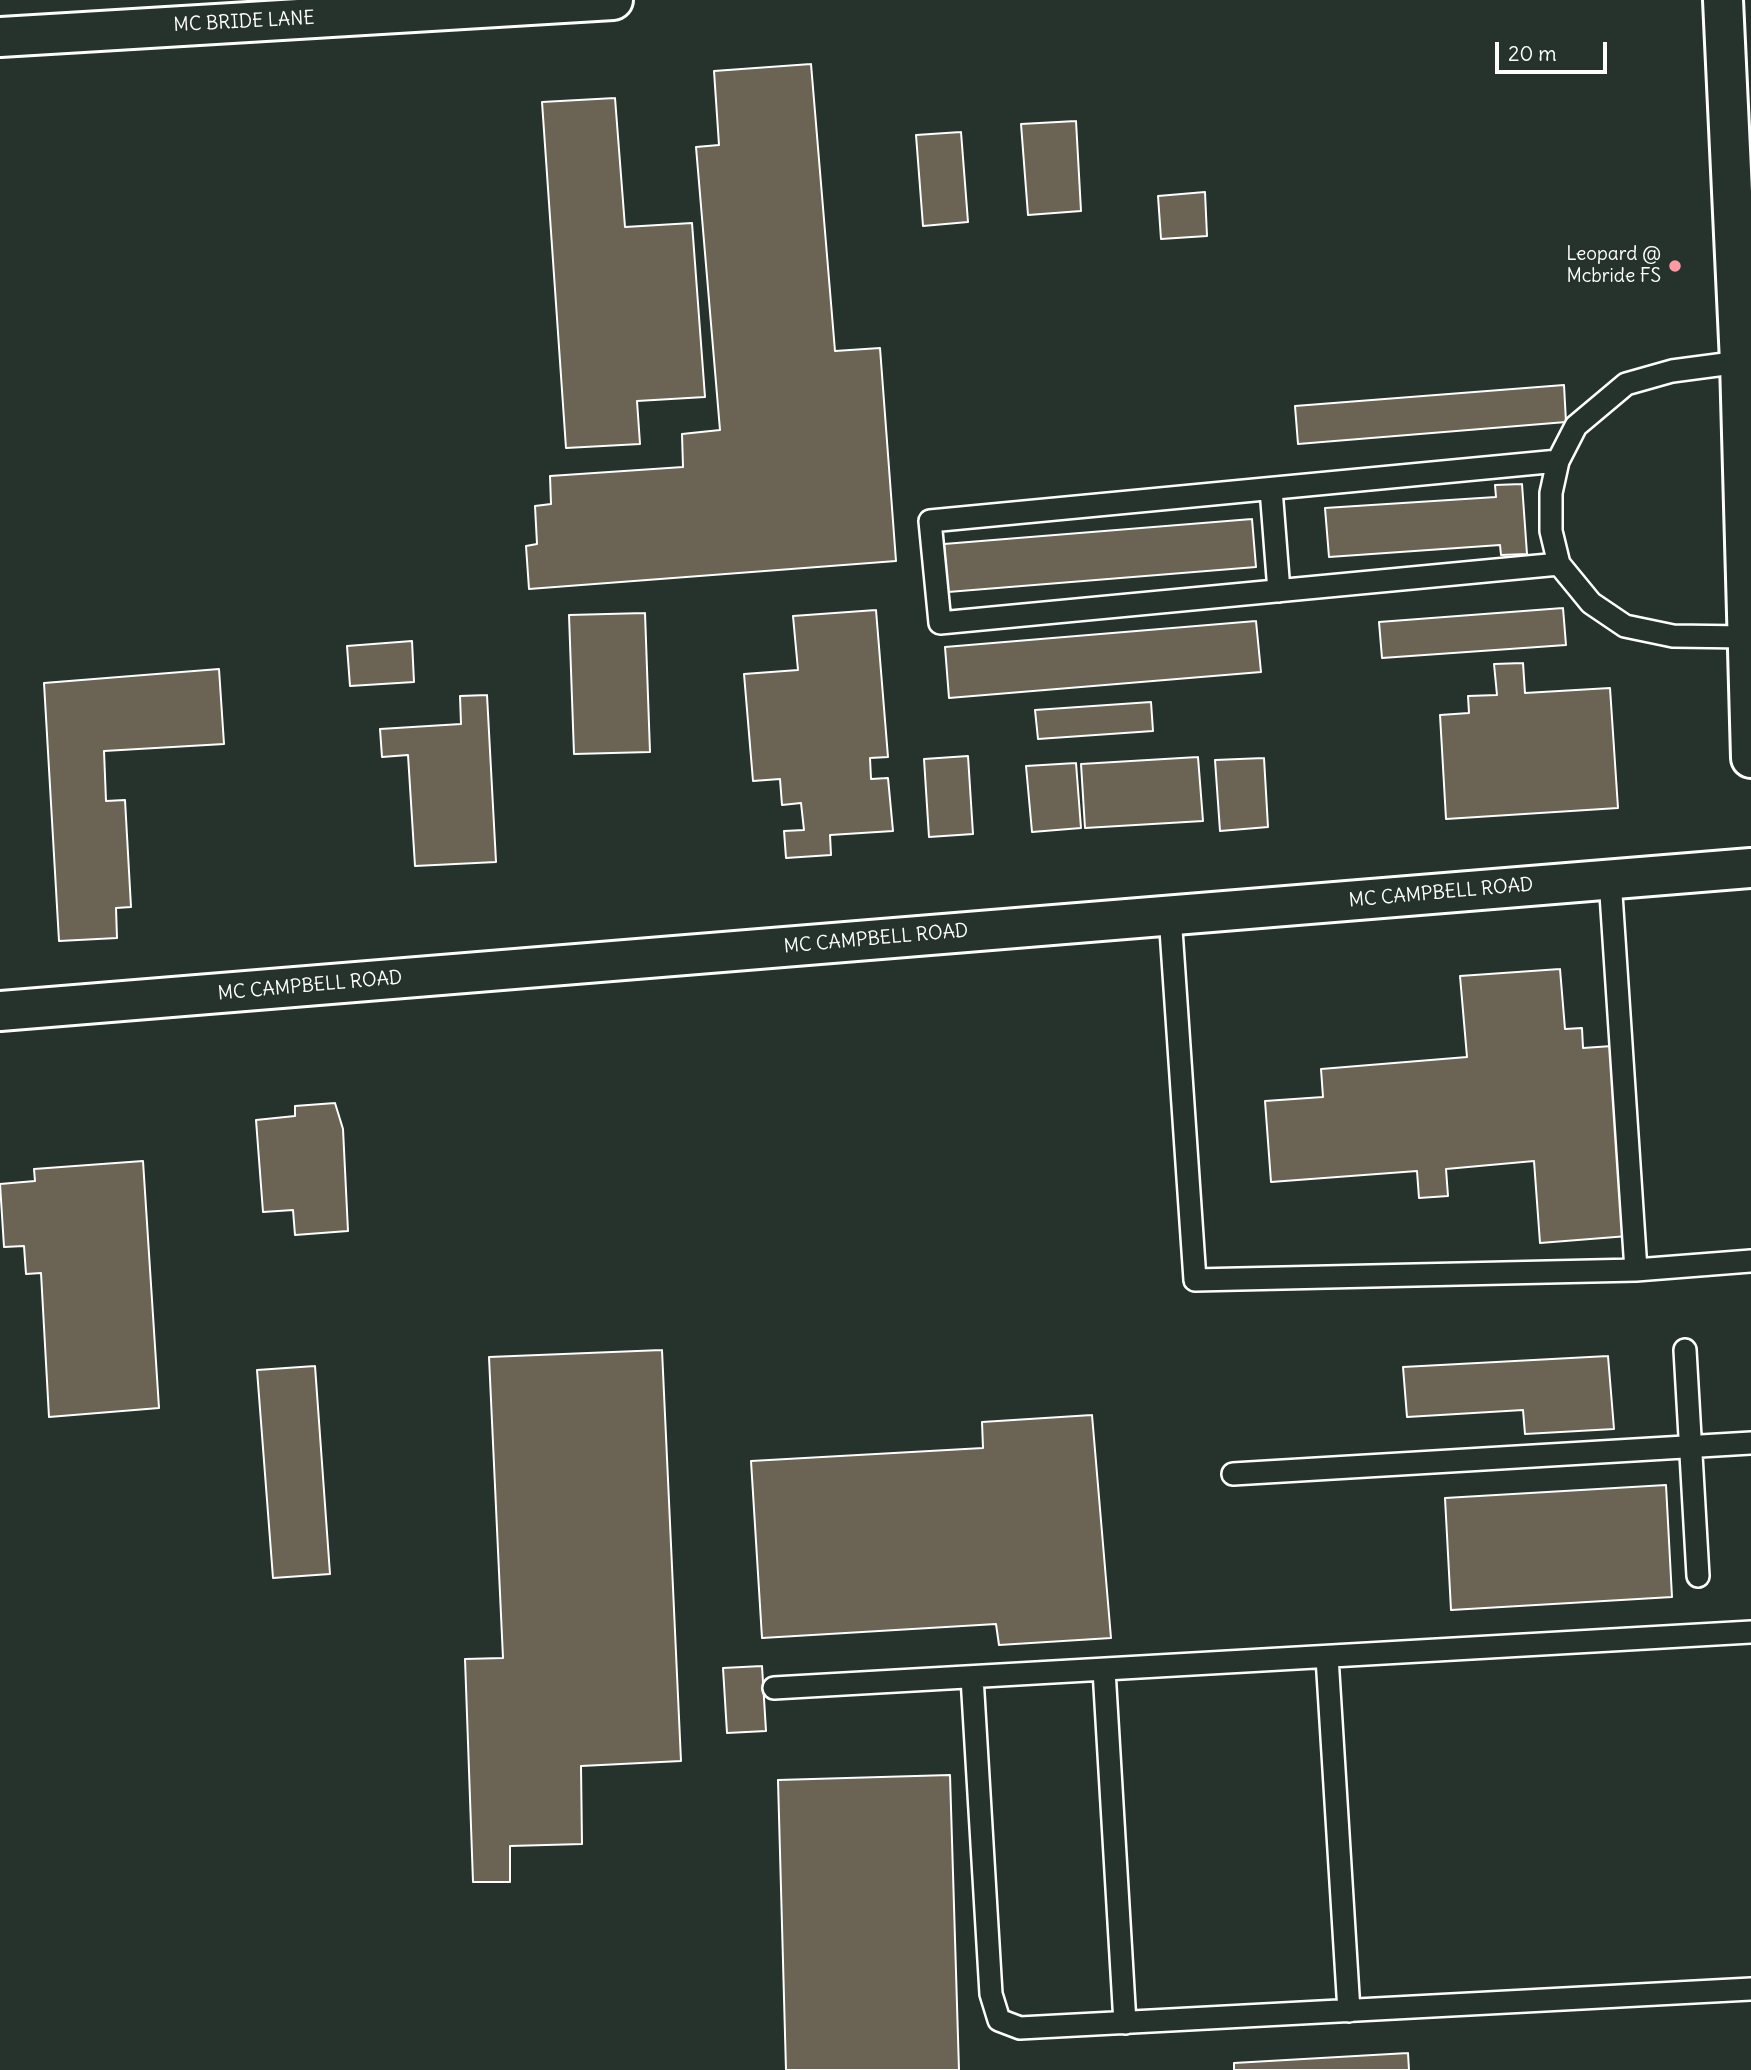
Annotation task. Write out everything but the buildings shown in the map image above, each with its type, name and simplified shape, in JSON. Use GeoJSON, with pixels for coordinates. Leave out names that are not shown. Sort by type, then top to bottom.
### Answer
{"type":"FeatureCollection","features":[{"type":"Feature","properties":{"kind":"street","name":"MC BRIDE LANE"},"geometry":{"type":"LineString","coordinates":[[0,37],[613,0]]}},
{"type":"Feature","properties":{"kind":"street"},"geometry":{"type":"LineString","coordinates":[[1723,0],[1740,362],[1751,758]]}},
{"type":"Feature","properties":{"kind":"street","name":"MC CAMPBELL ROAD"},"geometry":{"type":"LineString","coordinates":[[0,1011],[1751,868]]}},
{"type":"Feature","properties":{"kind":"lane"},"geometry":{"type":"LineString","coordinates":[[1740,362],[1672,371],[1626,384],[1576,426],[1558,461],[1551,493],[1551,531],[1559,564],[1591,603],[1625,626],[1673,636],[1746,637]]}},
{"type":"Feature","properties":{"kind":"lane"},"geometry":{"type":"LineString","coordinates":[[1558,461],[930,521],[940,623],[1559,564]]}},
{"type":"Feature","properties":{"kind":"lane"},"geometry":{"type":"LineString","coordinates":[[1271,489],[1279,591]]}},
{"type":"Feature","properties":{"kind":"lane"},"geometry":{"type":"LineString","coordinates":[[1610,879],[1636,1270]]}},
{"type":"Feature","properties":{"kind":"lane"},"geometry":{"type":"LineString","coordinates":[[1170,915],[1195,1280],[1636,1270],[1751,1261]]}},
{"type":"Feature","properties":{"kind":"lane"},"geometry":{"type":"LineString","coordinates":[[1685,1350],[1698,1576]]}},
{"type":"Feature","properties":{"kind":"lane"},"geometry":{"type":"LineString","coordinates":[[1233,1474],[1751,1443]]}},
{"type":"Feature","properties":{"kind":"lane"},"geometry":{"type":"LineString","coordinates":[[774,1688],[1751,1632]]}},
{"type":"Feature","properties":{"kind":"lane"},"geometry":{"type":"LineString","coordinates":[[1327,1657],[1349,2011]]}},
{"type":"Feature","properties":{"kind":"lane"},"geometry":{"type":"LineString","coordinates":[[1104,1670],[1125,2023]]}},
{"type":"Feature","properties":{"kind":"lane"},"geometry":{"type":"LineString","coordinates":[[972,1677],[992,1994],[999,2020],[1020,2028],[1751,1989]]}},
{"type":"Feature","properties":{"kind":"place","name":"Leopard @ Mcbride FS"},"geometry":{"type":"Point","coordinates":[1675,266]}}]}
